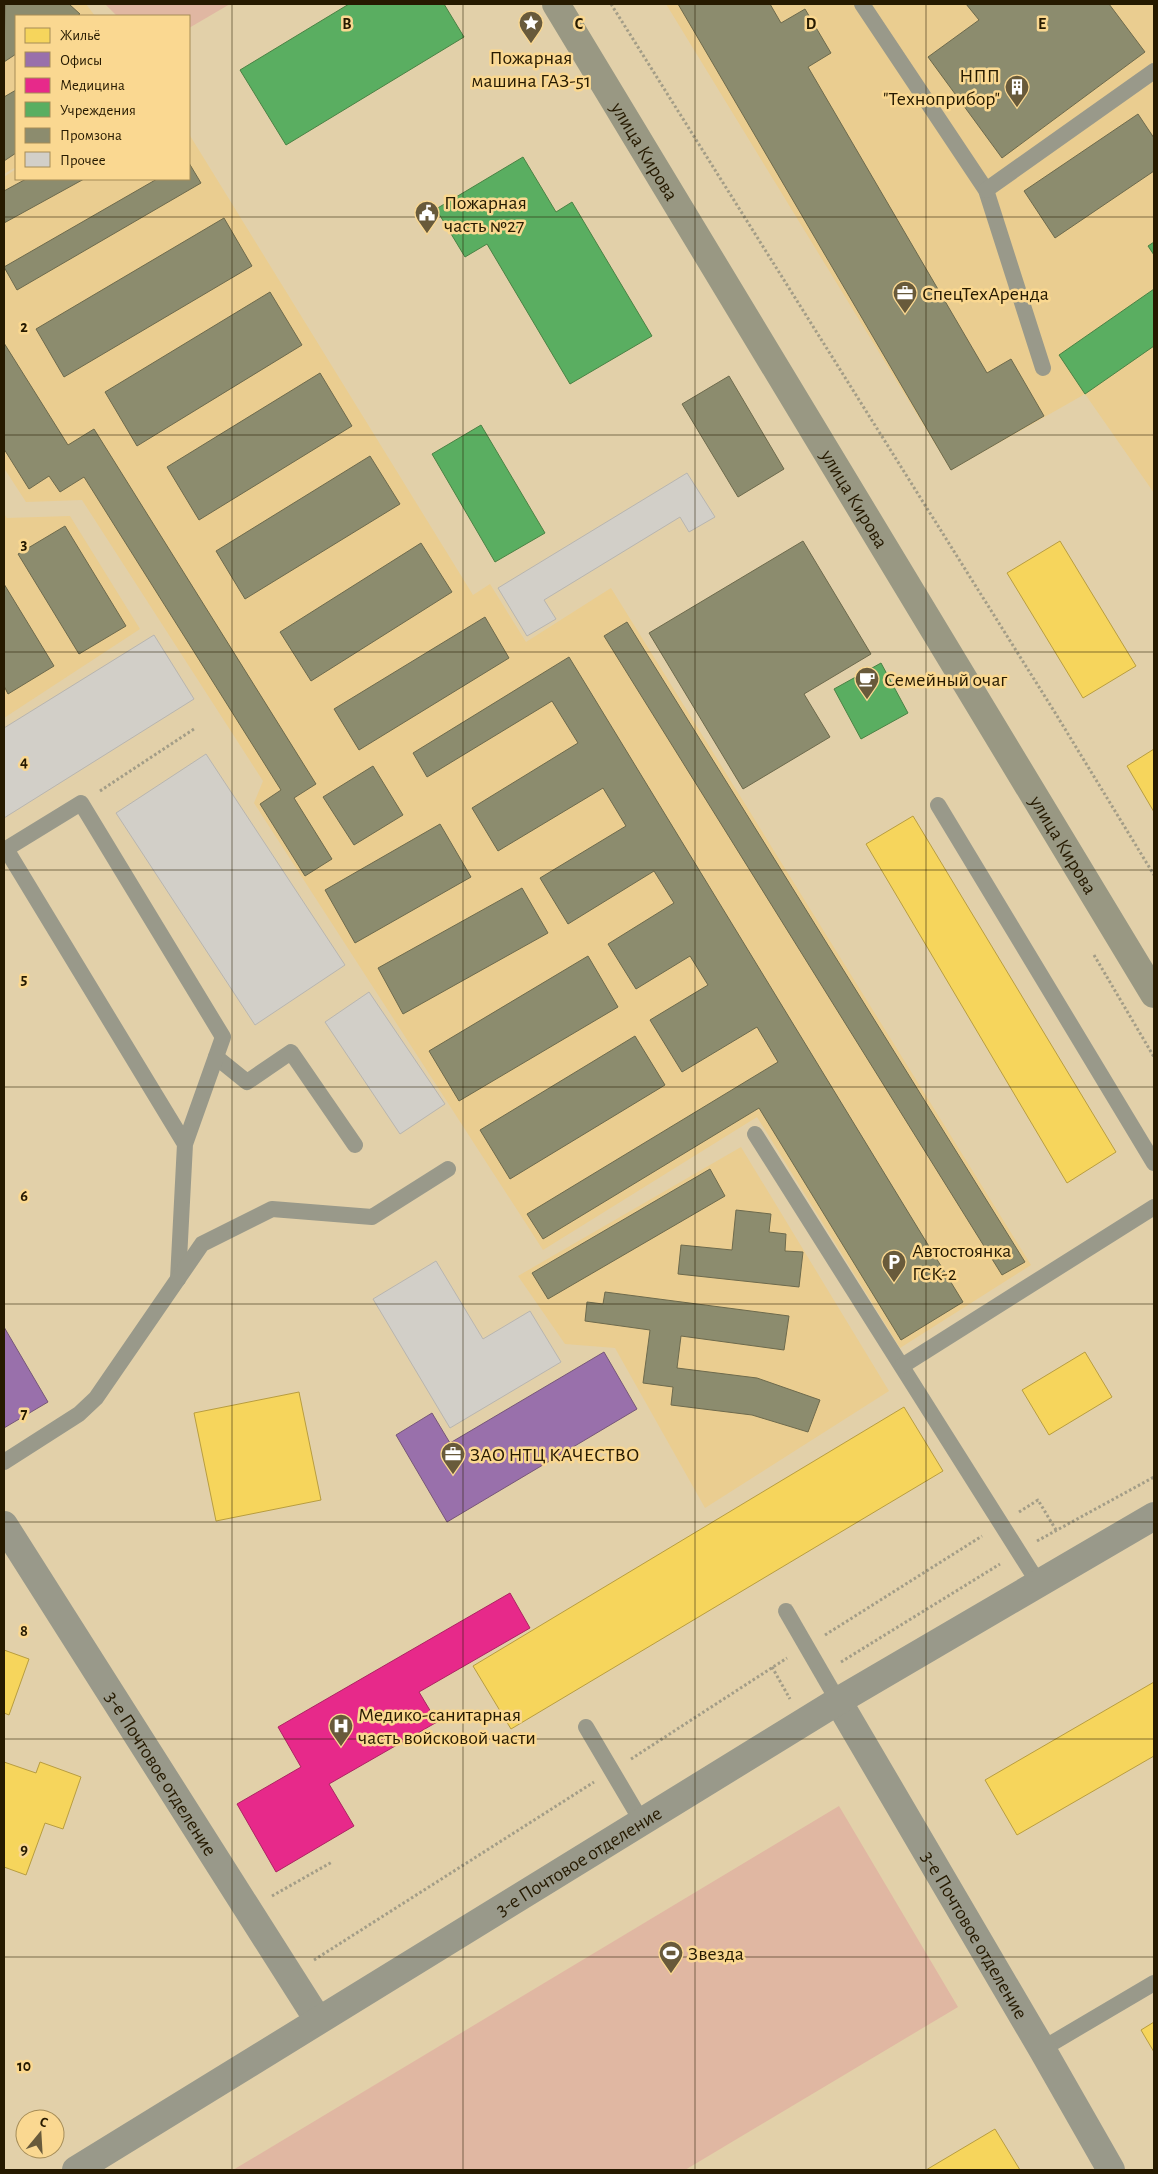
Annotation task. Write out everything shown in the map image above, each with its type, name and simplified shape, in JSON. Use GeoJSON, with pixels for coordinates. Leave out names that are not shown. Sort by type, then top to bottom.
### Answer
{"type":"FeatureCollection","features":[{"type":"Feature","properties":{"kind":"main road","name":"улица Кирова"},"geometry":{"type":"LineString","coordinates":[[556,4],[1154,994]]}},
{"type":"Feature","properties":{"kind":"street","name":"3-е Почтовое отделение"},"geometry":{"type":"LineString","coordinates":[[76,2170],[838,1701],[1154,1516]]}},
{"type":"Feature","properties":{"kind":"street","name":"3-е Почтовое отделение"},"geometry":{"type":"LineString","coordinates":[[4,1525],[250,1909],[318,2020]]}},
{"type":"Feature","properties":{"kind":"street","name":"3-е Почтовое отделение"},"geometry":{"type":"LineString","coordinates":[[838,1701],[1042,2049],[1106,2168]]}},
{"type":"Feature","properties":{"kind":"lane"},"geometry":{"type":"LineString","coordinates":[[862,4],[986,190],[1043,368]]}},
{"type":"Feature","properties":{"kind":"lane"},"geometry":{"type":"LineString","coordinates":[[986,190],[1154,71]]}},
{"type":"Feature","properties":{"kind":"lane"},"geometry":{"type":"LineString","coordinates":[[178,1278],[185,1144],[222,1037],[81,803],[6,849],[185,1144]]}},
{"type":"Feature","properties":{"kind":"lane"},"geometry":{"type":"LineString","coordinates":[[938,805],[1154,1163]]}},
{"type":"Feature","properties":{"kind":"lane"},"geometry":{"type":"LineString","coordinates":[[216,1057],[247,1082],[290,1052],[355,1145]]}},
{"type":"Feature","properties":{"kind":"lane"},"geometry":{"type":"LineString","coordinates":[[755,1134],[1039,1584]]}},
{"type":"Feature","properties":{"kind":"lane"},"geometry":{"type":"LineString","coordinates":[[4,1462],[79,1414],[96,1398],[202,1244],[272,1209],[372,1217],[448,1169]]}},
{"type":"Feature","properties":{"kind":"lane"},"geometry":{"type":"LineString","coordinates":[[902,1366],[1154,1207]]}},
{"type":"Feature","properties":{"kind":"lane"},"geometry":{"type":"LineString","coordinates":[[786,1611],[838,1701]]}},
{"type":"Feature","properties":{"kind":"lane"},"geometry":{"type":"LineString","coordinates":[[586,1727],[642,1822]]}},
{"type":"Feature","properties":{"kind":"lane"},"geometry":{"type":"LineString","coordinates":[[1042,2049],[1154,1983]]}},
{"type":"Feature","properties":{"kind":"path"},"geometry":{"type":"LineString","coordinates":[[611,4],[1154,874]]}},
{"type":"Feature","properties":{"kind":"path"},"geometry":{"type":"LineString","coordinates":[[81,803],[194,729]]}},
{"type":"Feature","properties":{"kind":"path"},"geometry":{"type":"LineString","coordinates":[[835,1666],[1056,1530],[1154,1478]]}},
{"type":"Feature","properties":{"kind":"path"},"geometry":{"type":"LineString","coordinates":[[291,1975],[806,1645],[1038,1500],[1056,1530]]}},
{"type":"Feature","properties":{"kind":"path"},"geometry":{"type":"LineString","coordinates":[[250,1909],[332,1862]]}},
{"type":"Feature","properties":{"kind":"shaded area"},"geometry":{"type":"Polygon","coordinates":[[[4,4],[86,4],[94,15],[15,15],[15,168],[4,174],[4,4]]]}},
{"type":"Feature","properties":{"kind":"shaded area"},"geometry":{"type":"Polygon","coordinates":[[[105,4],[230,4],[190,27],[190,15],[116,15],[105,4]]]}},
{"type":"Feature","properties":{"kind":"shaded area"},"geometry":{"type":"Polygon","coordinates":[[[666,4],[1154,4],[1154,493],[1085,394],[951,470],[666,4]]]}},
{"type":"Feature","properties":{"kind":"shaded area"},"geometry":{"type":"Polygon","coordinates":[[[190,136],[473,595],[490,584],[526,642],[611,588],[1031,1265],[900,1348],[757,1117],[543,1250],[254,803],[263,781],[82,500],[26,502],[4,468],[4,177],[15,170],[15,180],[190,180],[190,136]]]}},
{"type":"Feature","properties":{"kind":"shaded area"},"geometry":{"type":"Polygon","coordinates":[[[4,514],[7,518],[70,516],[140,629],[4,718],[4,514]]]}},
{"type":"Feature","properties":{"kind":"shaded area"},"geometry":{"type":"Polygon","coordinates":[[[741,1147],[889,1391],[705,1508],[615,1348],[565,1344],[518,1276],[741,1147]]]}},
{"type":"Feature","properties":{"kind":"shaded area","name":"Звезда"},"geometry":{"type":"Polygon","coordinates":[[[839,1806],[958,2007],[685,2170],[233,2170],[839,1806]]]}},
{"type":"Feature","properties":{"kind":"building: Жильё"},"geometry":{"type":"Polygon","coordinates":[[[1060,541],[1136,666],[1083,698],[1007,573],[1060,541]]]}},
{"type":"Feature","properties":{"kind":"building: Жильё"},"geometry":{"type":"Polygon","coordinates":[[[1154,749],[1154,812],[1127,766],[1154,749]]]}},
{"type":"Feature","properties":{"kind":"building: Жильё"},"geometry":{"type":"Polygon","coordinates":[[[913,816],[1116,1152],[1067,1183],[866,844],[913,816]]]}},
{"type":"Feature","properties":{"kind":"building: Жильё"},"geometry":{"type":"Polygon","coordinates":[[[1085,1352],[1112,1397],[1049,1435],[1022,1390],[1085,1352]]]}},
{"type":"Feature","properties":{"kind":"building: Жильё"},"geometry":{"type":"Polygon","coordinates":[[[299,1392],[321,1500],[216,1521],[194,1413],[299,1392]]]}},
{"type":"Feature","properties":{"kind":"building: Жильё"},"geometry":{"type":"Polygon","coordinates":[[[904,1407],[943,1471],[511,1729],[473,1666],[904,1407]]]}},
{"type":"Feature","properties":{"kind":"building: Жильё"},"geometry":{"type":"Polygon","coordinates":[[[4,1650],[29,1659],[9,1715],[4,1713],[4,1650]]]}},
{"type":"Feature","properties":{"kind":"building: Жильё"},"geometry":{"type":"Polygon","coordinates":[[[1154,1682],[1154,1756],[1017,1835],[985,1780],[1154,1682]]]}},
{"type":"Feature","properties":{"kind":"building: Жильё"},"geometry":{"type":"Polygon","coordinates":[[[4,1762],[36,1773],[40,1762],[81,1777],[63,1829],[45,1823],[26,1875],[4,1867],[4,1762]]]}},
{"type":"Feature","properties":{"kind":"building: Жильё"},"geometry":{"type":"Polygon","coordinates":[[[1154,2022],[1154,2052],[1141,2030],[1154,2022]]]}},
{"type":"Feature","properties":{"kind":"building: Жильё"},"geometry":{"type":"Polygon","coordinates":[[[995,2129],[1020,2170],[926,2170],[995,2129]]]}},
{"type":"Feature","properties":{"kind":"building: Офисы"},"geometry":{"type":"Polygon","coordinates":[[[4,1327],[48,1402],[4,1428],[4,1327]]]}},
{"type":"Feature","properties":{"kind":"building: Офисы"},"geometry":{"type":"Polygon","coordinates":[[[604,1352],[637,1409],[447,1522],[396,1435],[432,1413],[450,1443],[604,1352]]]}},
{"type":"Feature","properties":{"kind":"building: Медицина","name":"Медико-санитарная часть войсковой части"},"geometry":{"type":"Polygon","coordinates":[[[510,1593],[530,1628],[419,1692],[437,1722],[329,1784],[354,1826],[276,1872],[237,1804],[301,1767],[278,1727],[510,1593]]]}},
{"type":"Feature","properties":{"kind":"building: Учреждения"},"geometry":{"type":"Polygon","coordinates":[[[349,4],[444,4],[464,37],[286,145],[240,70],[349,4]]]}},
{"type":"Feature","properties":{"kind":"building: Учреждения"},"geometry":{"type":"Polygon","coordinates":[[[523,157],[556,212],[572,202],[652,336],[570,384],[487,244],[465,257],[436,209],[523,157]]]}},
{"type":"Feature","properties":{"kind":"building: Учреждения"},"geometry":{"type":"Polygon","coordinates":[[[1154,242],[1154,255],[1148,246],[1154,242]]]}},
{"type":"Feature","properties":{"kind":"building: Учреждения"},"geometry":{"type":"Polygon","coordinates":[[[1154,289],[1154,346],[1085,394],[1059,355],[1154,289]]]}},
{"type":"Feature","properties":{"kind":"building: Учреждения"},"geometry":{"type":"Polygon","coordinates":[[[481,425],[545,533],[495,562],[432,454],[481,425]]]}},
{"type":"Feature","properties":{"kind":"building: Учреждения"},"geometry":{"type":"Polygon","coordinates":[[[881,663],[908,713],[861,739],[834,689],[881,663]]]}},
{"type":"Feature","properties":{"kind":"building: Промзона"},"geometry":{"type":"Polygon","coordinates":[[[5,4],[69,4],[80,14],[15,15],[15,55],[4,62],[5,4]]]}},
{"type":"Feature","properties":{"kind":"building: Промзона"},"geometry":{"type":"Polygon","coordinates":[[[678,4],[770,4],[781,23],[805,9],[831,53],[808,67],[987,373],[1011,359],[1044,416],[951,470],[678,4]]]}},
{"type":"Feature","properties":{"kind":"building: Промзона","name":"НПП \"Техноприбор\""},"geometry":{"type":"Polygon","coordinates":[[[966,4],[1109,4],[1145,52],[1002,158],[928,57],[979,20],[966,4]]]}},
{"type":"Feature","properties":{"kind":"building: Промзона"},"geometry":{"type":"Polygon","coordinates":[[[15,91],[15,154],[4,161],[4,97],[15,91]]]}},
{"type":"Feature","properties":{"kind":"building: Промзона"},"geometry":{"type":"Polygon","coordinates":[[[1138,114],[1154,138],[1154,171],[1055,238],[1024,191],[1138,114]]]}},
{"type":"Feature","properties":{"kind":"building: Промзона"},"geometry":{"type":"Polygon","coordinates":[[[190,165],[201,183],[17,290],[4,267],[155,180],[190,180],[190,165]]]}},
{"type":"Feature","properties":{"kind":"building: Промзона"},"geometry":{"type":"Polygon","coordinates":[[[24,180],[82,180],[4,223],[4,191],[24,180]]]}},
{"type":"Feature","properties":{"kind":"building: Промзона"},"geometry":{"type":"Polygon","coordinates":[[[224,218],[252,266],[64,377],[36,329],[224,218]]]}},
{"type":"Feature","properties":{"kind":"building: Промзона"},"geometry":{"type":"Polygon","coordinates":[[[270,292],[302,345],[137,446],[105,392],[270,292]]]}},
{"type":"Feature","properties":{"kind":"building: Промзона"},"geometry":{"type":"Polygon","coordinates":[[[4,343],[68,445],[94,429],[316,784],[294,798],[332,859],[305,876],[260,804],[281,790],[84,477],[60,492],[49,476],[29,489],[4,449],[4,343]]]}},
{"type":"Feature","properties":{"kind":"building: Промзона"},"geometry":{"type":"Polygon","coordinates":[[[320,373],[352,426],[199,520],[167,467],[320,373]]]}},
{"type":"Feature","properties":{"kind":"building: Промзона"},"geometry":{"type":"Polygon","coordinates":[[[729,376],[784,469],[738,497],[682,404],[729,376]]]}},
{"type":"Feature","properties":{"kind":"building: Промзона"},"geometry":{"type":"Polygon","coordinates":[[[370,456],[400,504],[245,599],[216,551],[370,456]]]}},
{"type":"Feature","properties":{"kind":"building: Промзона"},"geometry":{"type":"Polygon","coordinates":[[[65,526],[126,626],[79,654],[18,554],[65,526]]]}},
{"type":"Feature","properties":{"kind":"building: Промзона"},"geometry":{"type":"Polygon","coordinates":[[[803,541],[871,654],[804,694],[830,737],[743,789],[649,633],[803,541]]]}},
{"type":"Feature","properties":{"kind":"building: Промзона"},"geometry":{"type":"Polygon","coordinates":[[[421,543],[452,592],[311,681],[280,632],[421,543]]]}},
{"type":"Feature","properties":{"kind":"building: Промзона"},"geometry":{"type":"Polygon","coordinates":[[[4,584],[54,666],[8,694],[4,686],[4,584]]]}},
{"type":"Feature","properties":{"kind":"building: Промзона"},"geometry":{"type":"Polygon","coordinates":[[[485,617],[509,658],[359,750],[334,709],[485,617]]]}},
{"type":"Feature","properties":{"kind":"building: Промзона"},"geometry":{"type":"Polygon","coordinates":[[[627,622],[1025,1262],[1002,1275],[604,636],[627,622]]]}},
{"type":"Feature","properties":{"kind":"building: Промзона"},"geometry":{"type":"Polygon","coordinates":[[[569,657],[963,1302],[901,1340],[759,1108],[543,1239],[527,1214],[778,1062],[757,1027],[682,1072],[650,1020],[708,985],[690,956],[636,989],[608,944],[674,903],[654,871],[568,924],[540,878],[626,826],[603,788],[498,851],[472,808],[578,743],[552,701],[427,777],[413,753],[569,657]]]}},
{"type":"Feature","properties":{"kind":"building: Промзона"},"geometry":{"type":"Polygon","coordinates":[[[373,766],[403,815],[354,845],[323,797],[373,766]]]}},
{"type":"Feature","properties":{"kind":"building: Промзона"},"geometry":{"type":"Polygon","coordinates":[[[440,824],[471,877],[355,943],[325,890],[440,824]]]}},
{"type":"Feature","properties":{"kind":"building: Промзона"},"geometry":{"type":"Polygon","coordinates":[[[522,888],[548,933],[403,1014],[378,968],[522,888]]]}},
{"type":"Feature","properties":{"kind":"building: Промзона"},"geometry":{"type":"Polygon","coordinates":[[[588,956],[618,1007],[459,1101],[429,1051],[588,956]]]}},
{"type":"Feature","properties":{"kind":"building: Промзона"},"geometry":{"type":"Polygon","coordinates":[[[635,1036],[665,1085],[510,1179],[480,1130],[635,1036]]]}},
{"type":"Feature","properties":{"kind":"building: Промзона"},"geometry":{"type":"Polygon","coordinates":[[[710,1169],[725,1196],[548,1299],[532,1273],[710,1169]]]}},
{"type":"Feature","properties":{"kind":"building: Промзона"},"geometry":{"type":"Polygon","coordinates":[[[736,1210],[771,1214],[769,1232],[786,1234],[785,1251],[803,1252],[799,1287],[678,1274],[681,1245],[732,1250],[736,1210]]]}},
{"type":"Feature","properties":{"kind":"building: Промзона"},"geometry":{"type":"Polygon","coordinates":[[[605,1292],[789,1316],[784,1350],[681,1336],[677,1368],[757,1378],[820,1400],[808,1432],[752,1415],[671,1405],[673,1387],[643,1383],[650,1330],[585,1321],[587,1302],[603,1304],[605,1292]]]}},
{"type":"Feature","properties":{"kind":"building: Прочее"},"geometry":{"type":"Polygon","coordinates":[[[687,473],[715,517],[689,532],[680,517],[544,600],[556,619],[527,636],[498,588],[687,473]]]}},
{"type":"Feature","properties":{"kind":"building: Прочее"},"geometry":{"type":"Polygon","coordinates":[[[154,635],[194,699],[4,818],[4,728],[154,635]]]}},
{"type":"Feature","properties":{"kind":"building: Прочее"},"geometry":{"type":"Polygon","coordinates":[[[206,754],[345,965],[255,1025],[116,813],[206,754]]]}},
{"type":"Feature","properties":{"kind":"building: Прочее"},"geometry":{"type":"Polygon","coordinates":[[[369,992],[445,1104],[400,1134],[325,1022],[369,992]]]}},
{"type":"Feature","properties":{"kind":"building: Прочее"},"geometry":{"type":"Polygon","coordinates":[[[436,1261],[483,1339],[530,1311],[561,1362],[450,1428],[373,1299],[436,1261]]]}},
{"type":"Feature","properties":{"kind":"place","name":"Пожарная машина ГАЗ-51"},"geometry":{"type":"Point","coordinates":[531,44]}},
{"type":"Feature","properties":{"kind":"place","name":"НПП \"Техноприбор\""},"geometry":{"type":"Point","coordinates":[1017,108]}},
{"type":"Feature","properties":{"kind":"place","name":"Пожарная часть №27"},"geometry":{"type":"Point","coordinates":[427,234]}},
{"type":"Feature","properties":{"kind":"place","name":"СпецТехАренда"},"geometry":{"type":"Point","coordinates":[905,314]}},
{"type":"Feature","properties":{"kind":"place","name":"Семейный очаг"},"geometry":{"type":"Point","coordinates":[867,700]}},
{"type":"Feature","properties":{"kind":"place","name":"Автостоянка ГСК-2"},"geometry":{"type":"Point","coordinates":[894,1283]}},
{"type":"Feature","properties":{"kind":"place","name":"ЗАО НТЦ КАЧЕСТВО"},"geometry":{"type":"Point","coordinates":[453,1475]}},
{"type":"Feature","properties":{"kind":"place","name":"Медико-санитарная часть войсковой части"},"geometry":{"type":"Point","coordinates":[341,1747]}},
{"type":"Feature","properties":{"kind":"place","name":"Звезда"},"geometry":{"type":"Point","coordinates":[671,1974]}}]}
